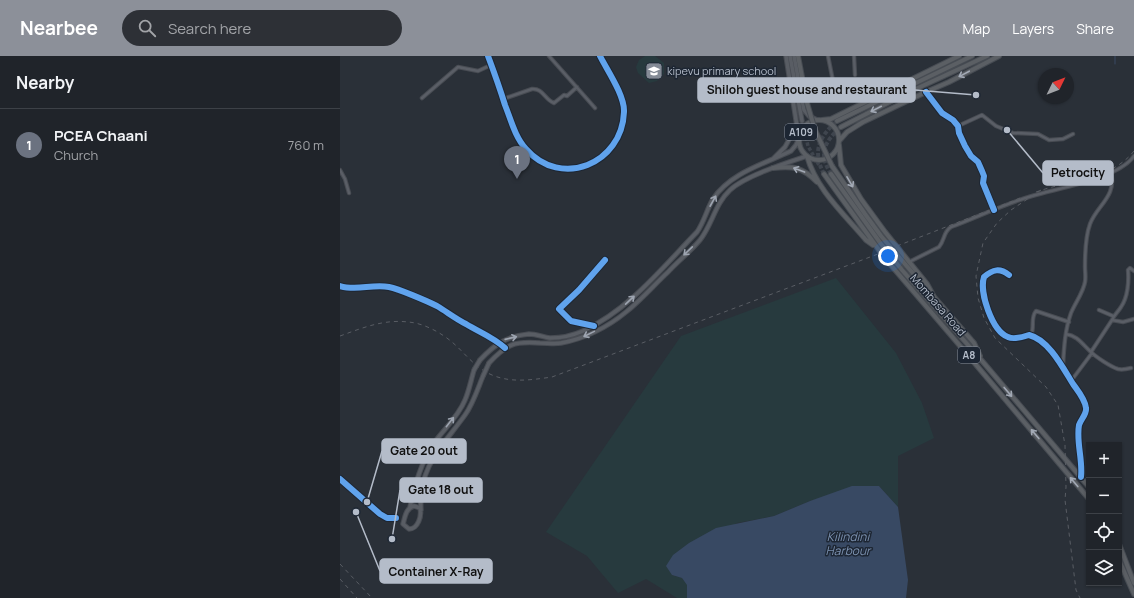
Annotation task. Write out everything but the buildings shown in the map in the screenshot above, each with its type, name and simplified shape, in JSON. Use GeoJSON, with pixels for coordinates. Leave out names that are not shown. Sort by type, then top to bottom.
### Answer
{"type":"FeatureCollection","features":[{"type":"Feature","properties":{"kind":"highway"},"geometry":{"type":"LineString","coordinates":[[798,56],[807,104],[815,130],[832,166],[881,236],[974,343],[983,362]]}},
{"type":"Feature","properties":{"kind":"highway"},"geometry":{"type":"LineString","coordinates":[[819,120],[830,119],[959,56]]}},
{"type":"Feature","properties":{"kind":"highway"},"geometry":{"type":"LineString","coordinates":[[837,121],[972,56]]}},
{"type":"Feature","properties":{"kind":"highway"},"geometry":{"type":"LineString","coordinates":[[841,127],[905,94],[987,56]]}},
{"type":"Feature","properties":{"kind":"highway"},"geometry":{"type":"LineString","coordinates":[[934,297],[927,284],[876,221],[852,185],[841,165],[839,143],[847,132],[864,122],[949,82],[999,56]]}},
{"type":"Feature","properties":{"kind":"highway","name":"A109"},"geometry":{"type":"LineString","coordinates":[[819,120],[827,122],[835,128],[838,134],[839,143],[832,156],[826,159],[813,159],[807,156],[800,145],[800,139],[801,132],[804,127],[809,123],[819,120]]}},
{"type":"Feature","properties":{"kind":"highway"},"geometry":{"type":"LineString","coordinates":[[807,156],[810,166],[821,185]]}},
{"type":"Feature","properties":{"kind":"highway"},"geometry":{"type":"LineString","coordinates":[[773,168],[790,167],[800,169],[808,173],[821,185],[866,240],[876,247]]}},
{"type":"Feature","properties":{"kind":"highway","name":"Mombasa Road"},"geometry":{"type":"LineString","coordinates":[[824,174],[876,247],[1086,495]]}},
{"type":"Feature","properties":{"kind":"highway","name":"Mombasa Road"},"geometry":{"type":"LineString","coordinates":[[831,174],[884,248],[1086,483]]}},
{"type":"Feature","properties":{"kind":"highway"},"geometry":{"type":"LineString","coordinates":[[1121,550],[1134,583]]}},
{"type":"Feature","properties":{"kind":"highway"},"geometry":{"type":"LineString","coordinates":[[1122,567],[1134,594]]}},
{"type":"Feature","properties":{"kind":"main road"},"geometry":{"type":"LineString","coordinates":[[786,56],[800,139],[796,145],[791,151],[735,178],[718,192],[712,200],[703,223],[697,232],[623,307],[594,326],[581,332],[551,338],[530,334],[499,342],[489,350],[474,370],[465,400],[457,414],[433,444],[421,466],[414,487],[410,507],[407,511],[403,524],[409,529],[417,526],[421,510],[420,496],[422,484],[431,461],[440,446],[466,413],[489,363],[505,348],[519,343],[560,343],[582,337],[609,324],[627,312],[700,239],[719,204],[730,190],[740,183],[773,168],[807,156]]}},
{"type":"Feature","properties":{"kind":"main road"},"geometry":{"type":"LineString","coordinates":[[790,56],[802,121]]}},
{"type":"Feature","properties":{"kind":"main road"},"geometry":{"type":"LineString","coordinates":[[794,56],[804,110],[809,116],[819,120]]}},
{"type":"Feature","properties":{"kind":"main road"},"geometry":{"type":"LineString","coordinates":[[772,160],[785,147],[797,125]]}},
{"type":"Feature","properties":{"kind":"main road"},"geometry":{"type":"LineString","coordinates":[[410,507],[416,506],[421,510]]}},
{"type":"Feature","properties":{"kind":"street"},"geometry":{"type":"LineString","coordinates":[[488,56],[517,136],[524,148],[534,157],[550,165],[567,169],[591,164],[612,148],[619,136],[624,111],[618,90],[600,56]]}},
{"type":"Feature","properties":{"kind":"street"},"geometry":{"type":"LineString","coordinates":[[549,56],[595,108]]}},
{"type":"Feature","properties":{"kind":"street"},"geometry":{"type":"LineString","coordinates":[[828,56],[833,81],[837,87]]}},
{"type":"Feature","properties":{"kind":"street"},"geometry":{"type":"LineString","coordinates":[[854,56],[856,75]]}},
{"type":"Feature","properties":{"kind":"street"},"geometry":{"type":"LineString","coordinates":[[422,98],[458,67],[478,71],[491,65]]}},
{"type":"Feature","properties":{"kind":"street"},"geometry":{"type":"LineString","coordinates":[[503,99],[536,88],[554,103],[564,95],[567,96],[576,87]]}},
{"type":"Feature","properties":{"kind":"street"},"geometry":{"type":"LineString","coordinates":[[926,92],[942,113],[953,120],[958,126],[959,133],[965,146],[971,156],[978,162],[982,171],[985,188],[994,210]]}},
{"type":"Feature","properties":{"kind":"street"},"geometry":{"type":"LineString","coordinates":[[958,126],[982,115],[996,126],[1012,133],[1038,134],[1049,140],[1063,139],[1073,134]]}},
{"type":"Feature","properties":{"kind":"street"},"geometry":{"type":"LineString","coordinates":[[909,262],[941,245],[944,234],[949,228],[1032,196],[1083,183],[1124,166],[1133,159]]}},
{"type":"Feature","properties":{"kind":"street"},"geometry":{"type":"LineString","coordinates":[[340,170],[345,179],[349,193]]}},
{"type":"Feature","properties":{"kind":"street"},"geometry":{"type":"LineString","coordinates":[[1063,365],[1068,322],[1085,282],[1085,265],[1090,224],[1109,195],[1112,183],[1111,172]]}},
{"type":"Feature","properties":{"kind":"street"},"geometry":{"type":"LineString","coordinates":[[594,326],[571,321],[559,309],[576,293],[605,260]]}},
{"type":"Feature","properties":{"kind":"street"},"geometry":{"type":"LineString","coordinates":[[1071,381],[1089,359],[1113,316],[1121,307],[1126,296],[1129,277],[1128,270],[1130,268],[1134,271]]}},
{"type":"Feature","properties":{"kind":"street"},"geometry":{"type":"LineString","coordinates":[[1009,275],[998,270],[991,271],[984,277],[983,295],[985,301],[995,324],[1005,336],[1010,338],[1022,338],[1027,335],[1031,335],[1043,342],[1063,365],[1081,396],[1086,408],[1086,412],[1080,423],[1078,434],[1082,466],[1081,477]]}},
{"type":"Feature","properties":{"kind":"street"},"geometry":{"type":"LineString","coordinates":[[340,286],[347,288],[390,288],[435,305],[464,324],[492,337],[505,348]]}},
{"type":"Feature","properties":{"kind":"street"},"geometry":{"type":"LineString","coordinates":[[1099,310],[1113,316]]}},
{"type":"Feature","properties":{"kind":"street"},"geometry":{"type":"LineString","coordinates":[[1031,335],[1033,330],[1033,315],[1036,311],[1068,322]]}},
{"type":"Feature","properties":{"kind":"street"},"geometry":{"type":"LineString","coordinates":[[1112,320],[1123,322],[1134,319]]}},
{"type":"Feature","properties":{"kind":"street"},"geometry":{"type":"LineString","coordinates":[[1066,334],[1072,335],[1081,341],[1092,353],[1118,369],[1131,368]]}},
{"type":"Feature","properties":{"kind":"street"},"geometry":{"type":"LineString","coordinates":[[340,479],[364,499]]}},
{"type":"Feature","properties":{"kind":"street"},"geometry":{"type":"LineString","coordinates":[[371,505],[380,514],[387,518],[396,518]]}},
{"type":"Feature","properties":{"kind":"green space"},"geometry":{"type":"Polygon","coordinates":[[[645,56],[655,56],[664,63],[664,74],[657,81],[649,83],[638,73],[636,67],[639,60],[645,56]]]}},
{"type":"Feature","properties":{"kind":"green space"},"geometry":{"type":"Polygon","coordinates":[[[836,278],[896,353],[922,403],[934,438],[898,456],[898,507],[879,486],[810,501],[774,516],[737,523],[672,575],[682,578],[688,585],[687,598],[677,598],[646,579],[618,593],[587,556],[546,532],[681,336],[836,278]]]}},
{"type":"Feature","properties":{"kind":"water","name":"Kilindini Harbour"},"geometry":{"type":"Polygon","coordinates":[[[852,486],[879,486],[898,507],[908,580],[906,598],[687,598],[687,585],[682,578],[672,575],[666,566],[673,555],[689,543],[716,528],[774,516],[852,486]]]}},
{"type":"Feature","properties":{"kind":"waterway"},"geometry":{"type":"LineString","coordinates":[[1115,56],[1115,64]]}},
{"type":"Feature","properties":{"kind":"tunnel"},"geometry":{"type":"LineString","coordinates":[[802,121],[808,146],[820,167]]}},
{"type":"Feature","properties":{"kind":"tunnel"},"geometry":{"type":"LineString","coordinates":[[824,174],[818,158],[819,145],[826,133],[837,121]]}},
{"type":"Feature","properties":{"kind":"tunnel"},"geometry":{"type":"LineString","coordinates":[[831,174],[825,160],[825,149],[830,138],[841,127]]}},
{"type":"Feature","properties":{"kind":"tunnel"},"geometry":{"type":"LineString","coordinates":[[364,499],[371,505]]}},
{"type":"Feature","properties":{"kind":"railway"},"geometry":{"type":"LineString","coordinates":[[1036,192],[1102,174],[1125,161],[1134,151]]}},
{"type":"Feature","properties":{"kind":"railway"},"geometry":{"type":"LineString","coordinates":[[1041,190],[1011,210],[997,223],[983,243],[976,276],[978,298],[984,318],[995,338],[1046,387],[1058,405],[1065,445],[1065,500],[1076,590],[1080,598]]}},
{"type":"Feature","properties":{"kind":"railway"},"geometry":{"type":"LineString","coordinates":[[897,246],[1023,197]]}},
{"type":"Feature","properties":{"kind":"railway"},"geometry":{"type":"LineString","coordinates":[[340,336],[365,327],[382,323],[399,321],[414,323],[425,326],[442,335],[452,342],[480,368],[499,378],[529,380],[552,377],[878,254]]}},
{"type":"Feature","properties":{"kind":"railway"},"geometry":{"type":"LineString","coordinates":[[340,564],[372,598]]}},
{"type":"Feature","properties":{"kind":"railway"},"geometry":{"type":"LineString","coordinates":[[340,579],[357,598]]}},
{"type":"Feature","properties":{"kind":"cycle path"},"geometry":{"type":"LineString","coordinates":[[488,56],[511,122],[522,144],[540,161],[556,167],[572,169],[587,165],[601,157],[613,145],[621,130],[624,112],[622,98],[600,56]]}},
{"type":"Feature","properties":{"kind":"cycle path"},"geometry":{"type":"LineString","coordinates":[[926,92],[942,113],[953,120],[958,126],[959,133],[965,146],[971,156],[978,162],[982,171],[984,176],[983,183],[994,210]]}},
{"type":"Feature","properties":{"kind":"cycle path"},"geometry":{"type":"LineString","coordinates":[[594,326],[571,321],[559,309],[579,290],[605,260]]}},
{"type":"Feature","properties":{"kind":"cycle path"},"geometry":{"type":"LineString","coordinates":[[1009,275],[1003,271],[996,270],[990,272],[984,277],[983,292],[988,310],[997,327],[1008,337],[1016,338],[1029,335],[1036,338],[1049,348],[1083,398],[1086,410],[1079,425],[1078,431],[1081,477]]}},
{"type":"Feature","properties":{"kind":"cycle path"},"geometry":{"type":"LineString","coordinates":[[340,286],[352,288],[383,286],[394,288],[437,306],[505,348]]}},
{"type":"Feature","properties":{"kind":"cycle path"},"geometry":{"type":"LineString","coordinates":[[340,479],[380,514],[387,518],[396,518]]}},
{"type":"Feature","properties":{"kind":"place","name":"kipevu primary school"},"geometry":{"type":"Point","coordinates":[654,71]}},
{"type":"Feature","properties":{"kind":"place","name":"Shiloh guest house and restaurant"},"geometry":{"type":"Point","coordinates":[976,95]}},
{"type":"Feature","properties":{"kind":"place","name":"Petrocity"},"geometry":{"type":"Point","coordinates":[1007,130]}},
{"type":"Feature","properties":{"kind":"place","name":"PCEA Chaani"},"geometry":{"type":"Point","coordinates":[517,179]}},
{"type":"Feature","properties":{"kind":"place","name":"Gate 20 out"},"geometry":{"type":"Point","coordinates":[367,502]}},
{"type":"Feature","properties":{"kind":"place","name":"Container X-Ray"},"geometry":{"type":"Point","coordinates":[356,512]}},
{"type":"Feature","properties":{"kind":"place","name":"Gate 18 out"},"geometry":{"type":"Point","coordinates":[392,539]}}]}
